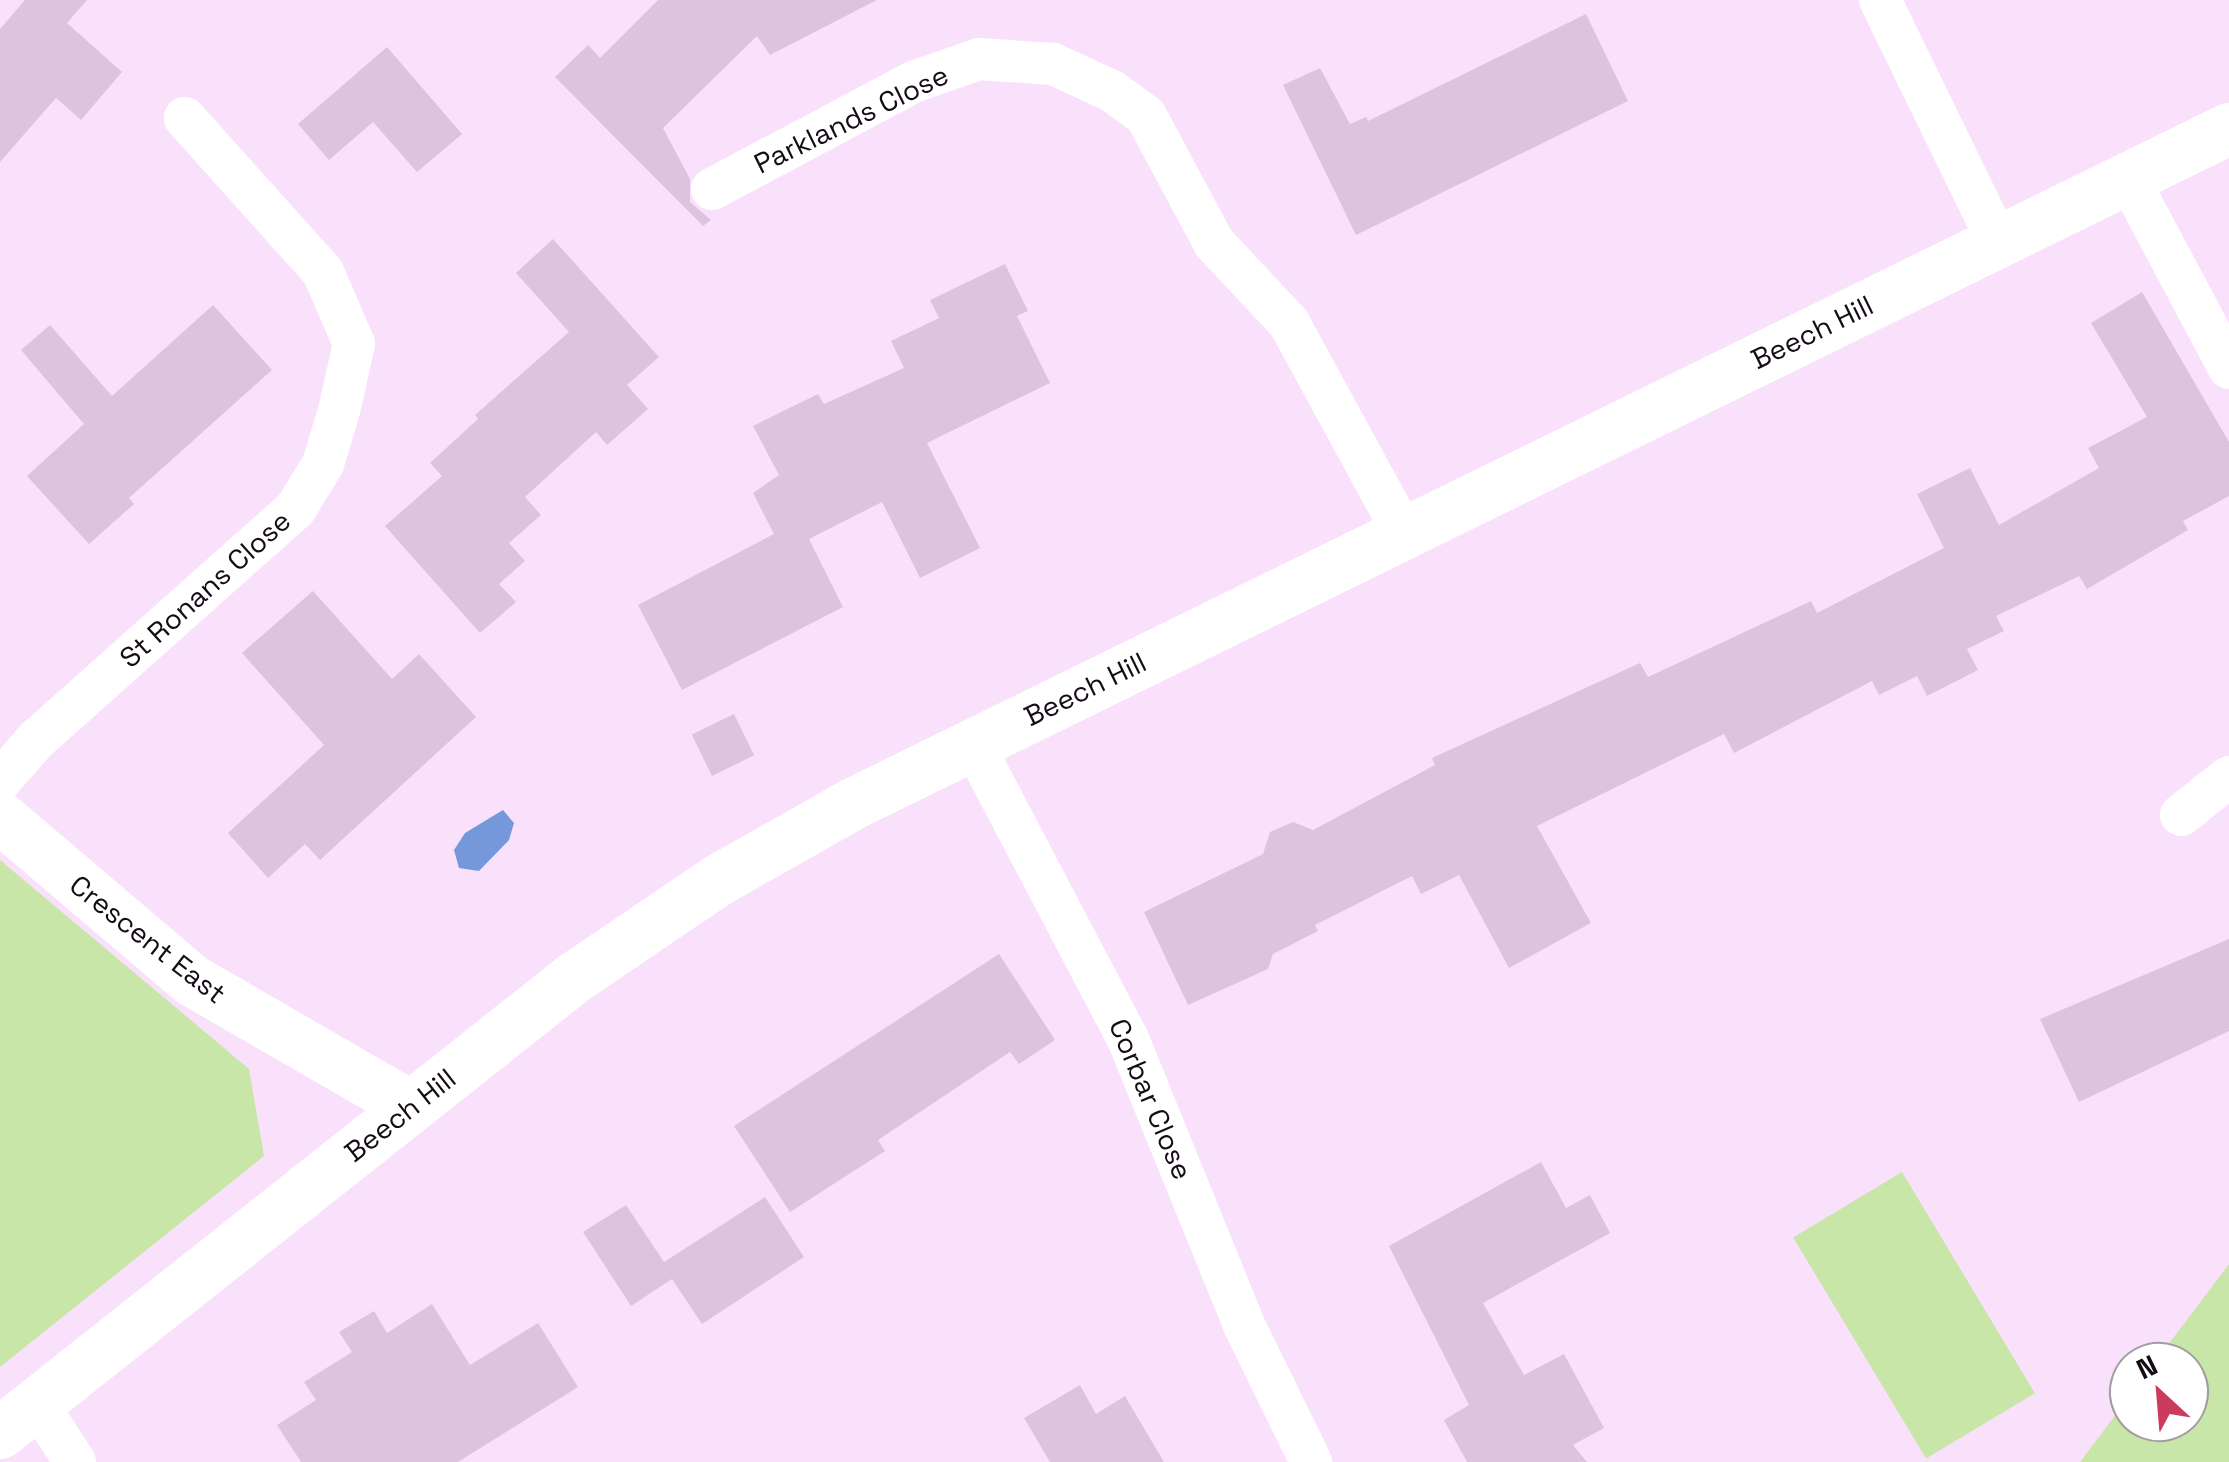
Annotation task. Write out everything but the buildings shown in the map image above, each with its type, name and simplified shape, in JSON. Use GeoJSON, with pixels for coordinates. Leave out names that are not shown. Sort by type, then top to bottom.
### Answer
{"type":"FeatureCollection","features":[{"type":"Feature","properties":{"kind":"street"},"geometry":{"type":"LineString","coordinates":[[1880,0],[1998,242]]}},
{"type":"Feature","properties":{"kind":"street","name":"Parklands Close"},"geometry":{"type":"LineString","coordinates":[[712,189],[913,82],[978,59],[1053,64],[1112,91],[1146,116],[1214,243],[1289,322],[1403,532]]}},
{"type":"Feature","properties":{"kind":"street","name":"St Ronans Close"},"geometry":{"type":"LineString","coordinates":[[0,781],[36,740],[296,508],[323,464],[339,410],[354,344],[322,272],[185,118]]}},
{"type":"Feature","properties":{"kind":"street","name":"Beech Hill"},"geometry":{"type":"LineString","coordinates":[[19,1419],[574,978],[717,882],[974,744],[2229,128]]}},
{"type":"Feature","properties":{"kind":"street"},"geometry":{"type":"LineString","coordinates":[[2128,178],[2229,368]]}},
{"type":"Feature","properties":{"kind":"street","name":"Corbar Close"},"geometry":{"type":"LineString","coordinates":[[974,744],[1128,1039],[1244,1325],[1311,1462]]}},
{"type":"Feature","properties":{"kind":"street"},"geometry":{"type":"LineString","coordinates":[[2181,814],[2229,777]]}},
{"type":"Feature","properties":{"kind":"street","name":"Crescent East"},"geometry":{"type":"LineString","coordinates":[[0,817],[193,981],[410,1106]]}},
{"type":"Feature","properties":{"kind":"street"},"geometry":{"type":"LineString","coordinates":[[19,1419],[75,1462]]}},
{"type":"Feature","properties":{"kind":"green space"},"geometry":{"type":"Polygon","coordinates":[[[0,860],[249,1069],[264,1156],[0,1367],[0,860]]]}},
{"type":"Feature","properties":{"kind":"green space"},"geometry":{"type":"Polygon","coordinates":[[[1902,1172],[2035,1393],[1926,1459],[1793,1237],[1902,1172]]]}},
{"type":"Feature","properties":{"kind":"green space"},"geometry":{"type":"Polygon","coordinates":[[[2229,1264],[2229,1462],[2080,1462],[2109,1424],[2109,1442],[2209,1442],[2209,1342],[2170,1342],[2229,1264]]]}},
{"type":"Feature","properties":{"kind":"water"},"geometry":{"type":"Polygon","coordinates":[[[503,810],[514,823],[509,840],[479,871],[459,868],[454,850],[465,833],[503,810]]]}}]}
